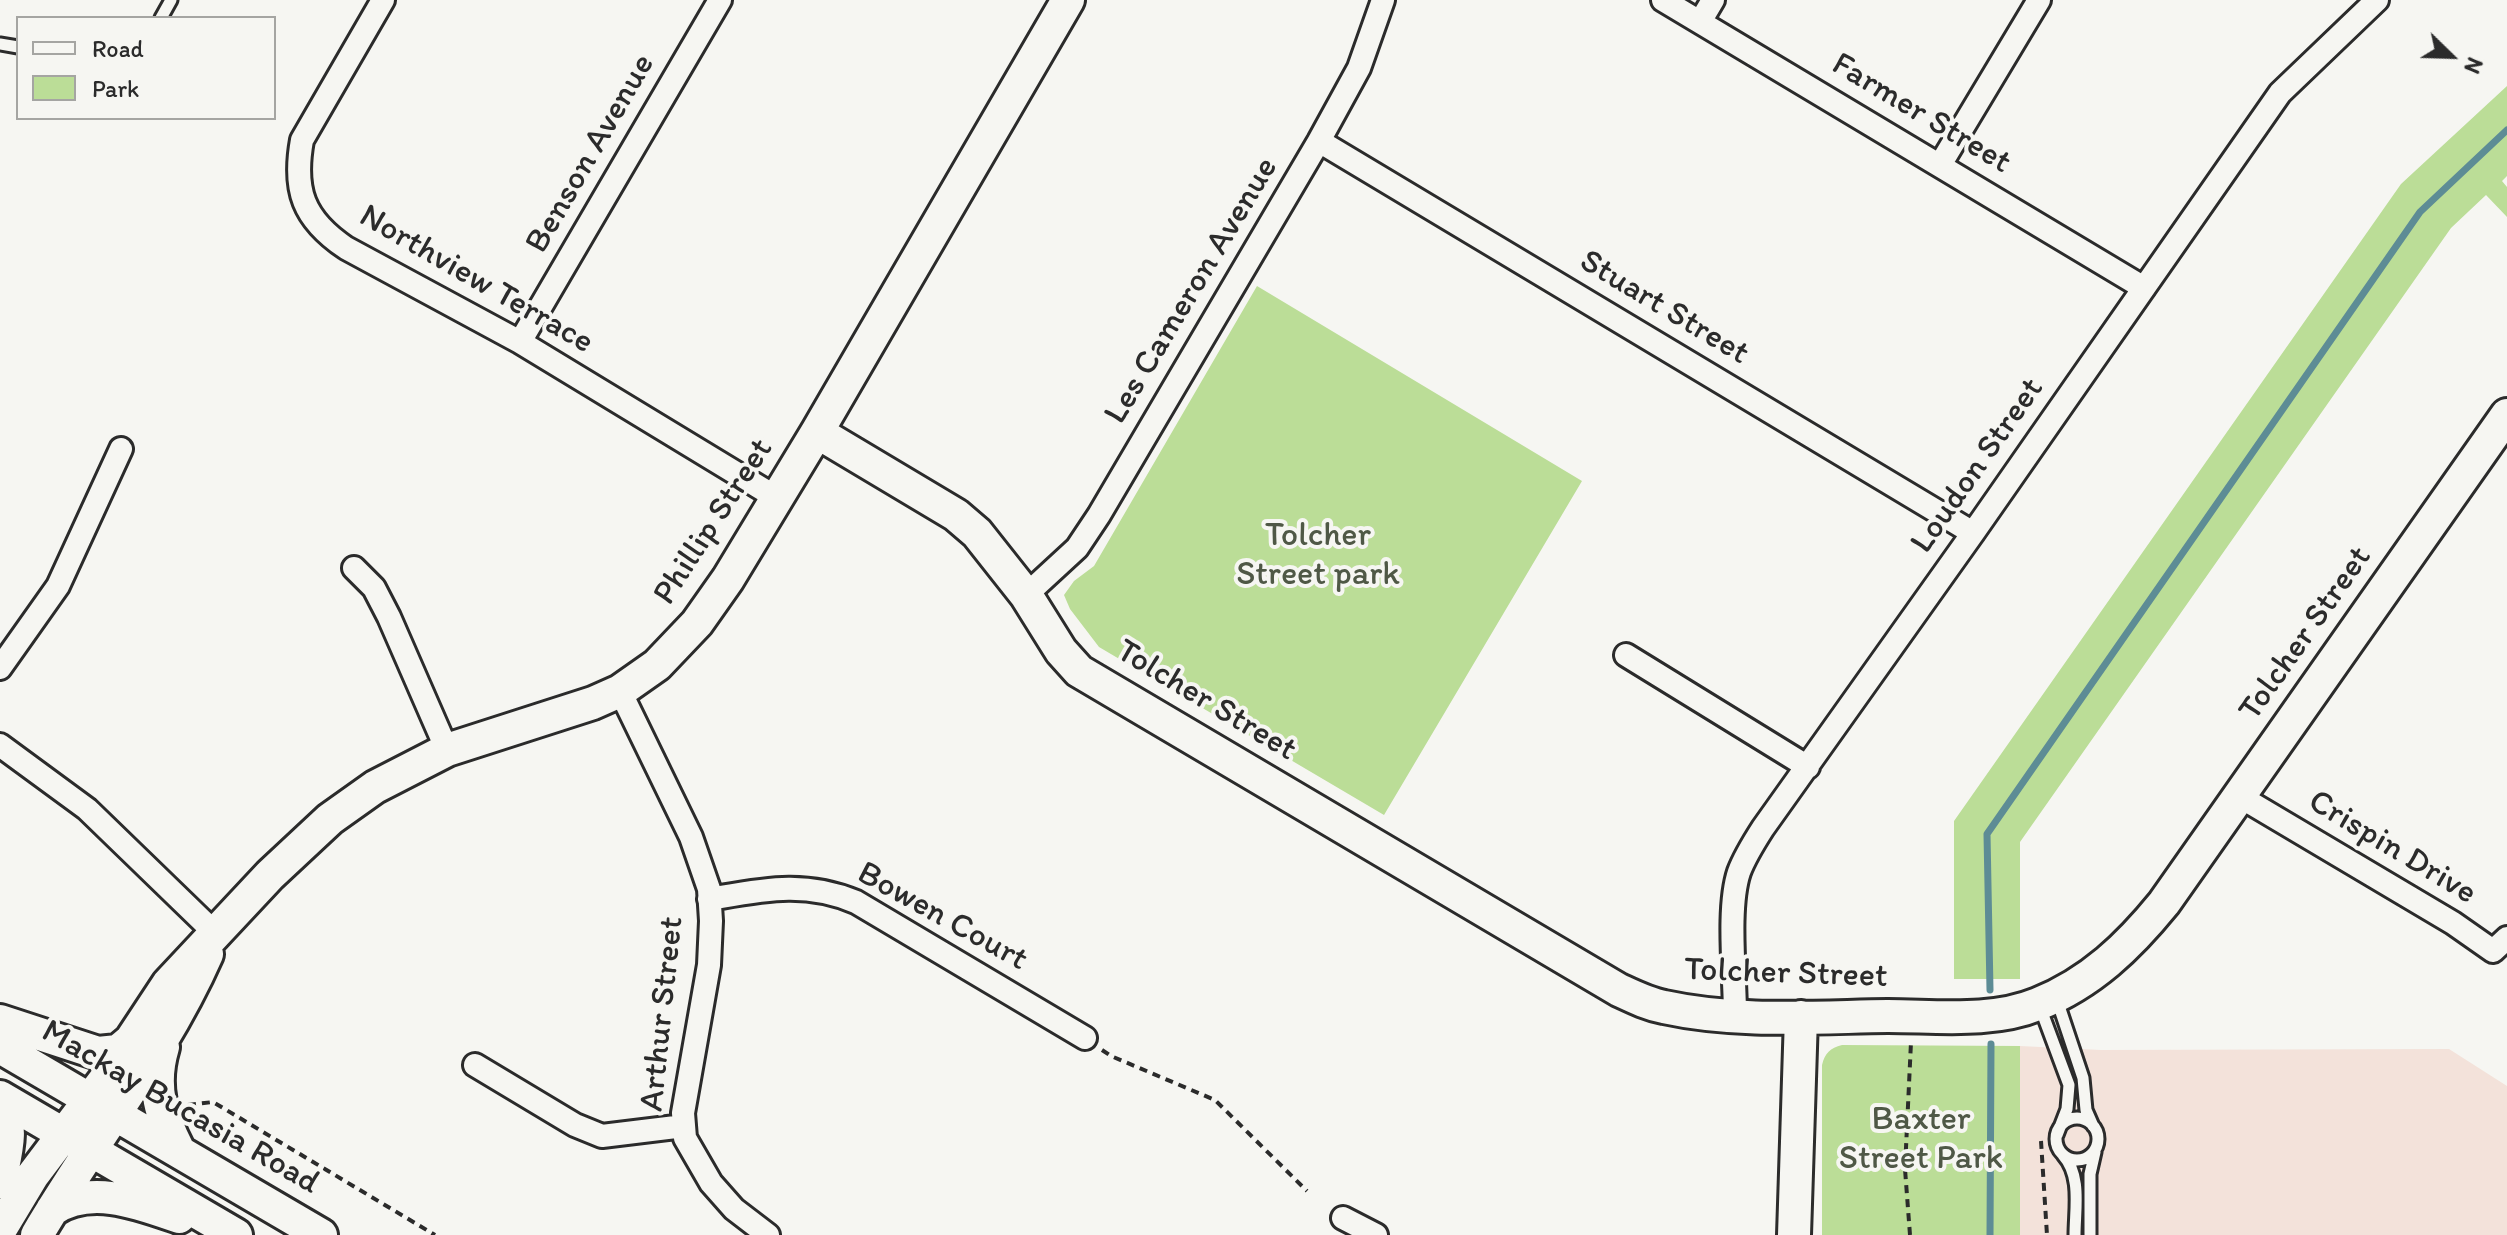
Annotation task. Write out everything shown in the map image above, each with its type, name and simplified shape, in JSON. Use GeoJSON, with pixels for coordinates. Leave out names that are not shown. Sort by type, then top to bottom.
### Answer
{"type":"FeatureCollection","features":[{"type":"Feature","properties":{"kind":"street","name":"Northview Terrace"},"geometry":{"type":"LineString","coordinates":[[383,0],[302,140],[298,164],[300,190],[309,213],[323,232],[346,248],[520,342],[777,498]]}},
{"type":"Feature","properties":{"kind":"street","name":"Benson Avenue"},"geometry":{"type":"LineString","coordinates":[[520,342],[720,0]]}},
{"type":"Feature","properties":{"kind":"street","name":"Phillip Street"},"geometry":{"type":"LineString","coordinates":[[102,1107],[130,1041],[168,984],[270,875],[330,819],[375,787],[447,750],[593,703],[620,691],[657,665],[697,623],[728,579],[817,432],[1068,0]]}},
{"type":"Feature","properties":{"kind":"street","name":"Les Cameron Avenue"},"geometry":{"type":"LineString","coordinates":[[1026,595],[1077,548],[1099,515],[1319,141],[1359,68],[1383,0]]}},
{"type":"Feature","properties":{"kind":"street","name":"Farmer Street"},"geometry":{"type":"LineString","coordinates":[[1663,0],[2144,288]]}},
{"type":"Feature","properties":{"kind":"street"},"geometry":{"type":"LineString","coordinates":[[1700,22],[1713,0]]}},
{"type":"Feature","properties":{"kind":"street"},"geometry":{"type":"LineString","coordinates":[[1940,165],[2039,0]]}},
{"type":"Feature","properties":{"kind":"street","name":"Loudon Street"},"geometry":{"type":"LineString","coordinates":[[1735,1015],[1734,917],[1738,875],[1763,828],[2280,93],[2377,0]]}},
{"type":"Feature","properties":{"kind":"street","name":"Stuart Street"},"geometry":{"type":"LineString","coordinates":[[1319,141],[1973,533]]}},
{"type":"Feature","properties":{"kind":"street","name":"Tolcher Street"},"geometry":{"type":"LineString","coordinates":[[817,432],[956,515],[977,533],[1026,595],[1061,651],[1079,671],[1619,990],[1662,1007],[1735,1015],[1958,1017],[2004,1013],[2047,1000],[2108,964],[2136,939],[2507,415]]}},
{"type":"Feature","properties":{"kind":"street"},"geometry":{"type":"LineString","coordinates":[[0,668],[58,586],[121,449]]}},
{"type":"Feature","properties":{"kind":"street"},"geometry":{"type":"LineString","coordinates":[[354,568],[374,588],[389,617],[447,750]]}},
{"type":"Feature","properties":{"kind":"street"},"geometry":{"type":"LineString","coordinates":[[1626,655],[1808,767]]}},
{"type":"Feature","properties":{"kind":"street","name":"Arthur Street"},"geometry":{"type":"LineString","coordinates":[[620,691],[691,837],[709,889],[709,965],[683,1113],[685,1138],[711,1183],[734,1209],[768,1235]]}},
{"type":"Feature","properties":{"kind":"street"},"geometry":{"type":"LineString","coordinates":[[0,745],[87,809],[216,934]]}},
{"type":"Feature","properties":{"kind":"street","name":"Crispin Drive"},"geometry":{"type":"LineString","coordinates":[[2239,796],[2453,923],[2493,951],[2507,938]]}},
{"type":"Feature","properties":{"kind":"street","name":"Bowen Court"},"geometry":{"type":"LineString","coordinates":[[709,899],[779,888],[834,893],[856,902],[1085,1038]]}},
{"type":"Feature","properties":{"kind":"street","name":"Phillip Street"},"geometry":{"type":"LineString","coordinates":[[44,1222],[77,1142],[175,1019],[216,934]]}},
{"type":"Feature","properties":{"kind":"street"},"geometry":{"type":"LineString","coordinates":[[1794,1235],[1801,1017]]}},
{"type":"Feature","properties":{"kind":"street"},"geometry":{"type":"LineString","coordinates":[[175,1019],[160,1057],[156,1086],[161,1113],[179,1151]]}},
{"type":"Feature","properties":{"kind":"street"},"geometry":{"type":"LineString","coordinates":[[0,1021],[92,1052],[113,1053],[130,1041]]}},
{"type":"Feature","properties":{"kind":"street","name":"Mackay Bucasia Road"},"geometry":{"type":"LineString","coordinates":[[0,1047],[321,1235]]}},
{"type":"Feature","properties":{"kind":"street"},"geometry":{"type":"LineString","coordinates":[[475,1065],[575,1125],[602,1136],[684,1126]]}},
{"type":"Feature","properties":{"kind":"street"},"geometry":{"type":"LineString","coordinates":[[0,1097],[236,1235]]}},
{"type":"Feature","properties":{"kind":"street"},"geometry":{"type":"LineString","coordinates":[[0,1103],[8,1119],[8,1129],[0,1182]]}},
{"type":"Feature","properties":{"kind":"street","name":"Phillip Street"},"geometry":{"type":"LineString","coordinates":[[0,1230],[33,1175],[77,1142]]}},
{"type":"Feature","properties":{"kind":"street"},"geometry":{"type":"LineString","coordinates":[[44,1222],[78,1198],[102,1197],[146,1206],[227,1235]]}},
{"type":"Feature","properties":{"kind":"street"},"geometry":{"type":"LineString","coordinates":[[1343,1218],[1376,1235]]}},
{"type":"Feature","properties":{"kind":"lane"},"geometry":{"type":"LineString","coordinates":[[2047,1000],[2083,1078],[2086,1110],[2098,1144],[2090,1174],[2090,1235]]}},
{"type":"Feature","properties":{"kind":"lane"},"geometry":{"type":"LineString","coordinates":[[2047,1000],[2069,1089],[2067,1109],[2057,1135],[2061,1153],[2074,1176],[2075,1235]]}},
{"type":"Feature","properties":{"kind":"lane"},"geometry":{"type":"LineString","coordinates":[[2057,1135],[2064,1123],[2072,1119],[2081,1118],[2093,1126]]}},
{"type":"Feature","properties":{"kind":"lane"},"geometry":{"type":"LineString","coordinates":[[2061,1153],[2073,1160],[2082,1160],[2091,1155],[2098,1144]]}},
{"type":"Feature","properties":{"kind":"path"},"geometry":{"type":"LineString","coordinates":[[1085,1038],[1111,1056],[1215,1100],[1307,1191]]}},
{"type":"Feature","properties":{"kind":"path"},"geometry":{"type":"LineString","coordinates":[[1910,1235],[1905,1169],[1911,1039]]}},
{"type":"Feature","properties":{"kind":"path"},"geometry":{"type":"LineString","coordinates":[[185,1105],[213,1102],[435,1235]]}},
{"type":"Feature","properties":{"kind":"shaded area"},"geometry":{"type":"Polygon","coordinates":[[[2020,1046],[2101,1050],[2449,1049],[2507,1086],[2507,1235],[2020,1235],[2020,1046]]]}},
{"type":"Feature","properties":{"kind":"green space"},"geometry":{"type":"Polygon","coordinates":[[[2507,86],[2507,176],[2502,181],[2507,187],[2507,217],[2486,195],[2451,228],[2020,842],[2020,979],[1954,979],[1954,821],[2401,184],[2507,86]]]}},
{"type":"Feature","properties":{"kind":"green space","name":"Tolcher Street park"},"geometry":{"type":"Polygon","coordinates":[[[1257,286],[1582,481],[1384,815],[1099,647],[1070,609],[1064,595],[1074,581],[1094,566],[1257,286]]]}},
{"type":"Feature","properties":{"kind":"green space","name":"Baxter Street Park"},"geometry":{"type":"Polygon","coordinates":[[[1842,1045],[2020,1046],[2020,1235],[1822,1235],[1822,1065],[1829,1052],[1842,1045]]]}},
{"type":"Feature","properties":{"kind":"waterway"},"geometry":{"type":"LineString","coordinates":[[1990,990],[1987,834],[2420,212],[2507,130]]}},
{"type":"Feature","properties":{"kind":"waterway"},"geometry":{"type":"LineString","coordinates":[[1990,1235],[1991,1044]]}}]}
